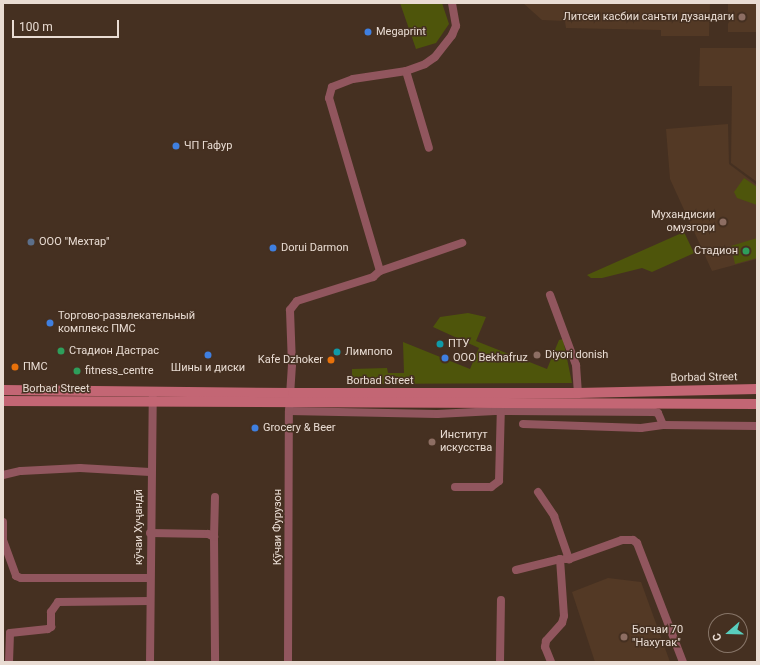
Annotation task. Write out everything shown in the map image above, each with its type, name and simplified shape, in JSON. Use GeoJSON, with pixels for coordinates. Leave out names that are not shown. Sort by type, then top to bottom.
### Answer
{"type":"FeatureCollection","features":[{"type":"Feature","properties":{"kind":"main road","name":"Borbad Street"},"geometry":{"type":"LineString","coordinates":[[290,402],[757,389]]}},
{"type":"Feature","properties":{"kind":"main road","name":"Borbad Street"},"geometry":{"type":"LineString","coordinates":[[3,390],[290,402],[501,407],[755,405]]}},
{"type":"Feature","properties":{"kind":"main road","name":"Borbad Street"},"geometry":{"type":"LineString","coordinates":[[3,401],[153,396]]}},
{"type":"Feature","properties":{"kind":"street"},"geometry":{"type":"LineString","coordinates":[[452,3],[456,26],[452,35],[434,57],[425,64],[406,71],[336,84],[330,94],[380,271],[462,243]]}},
{"type":"Feature","properties":{"kind":"street"},"geometry":{"type":"LineString","coordinates":[[406,71],[429,148]]}},
{"type":"Feature","properties":{"kind":"street","name":"Кӯчаи Фурузон"},"geometry":{"type":"LineString","coordinates":[[288,662],[292,306],[297,301],[373,277],[380,271]]}},
{"type":"Feature","properties":{"kind":"street"},"geometry":{"type":"LineString","coordinates":[[550,295],[576,366],[578,393]]}},
{"type":"Feature","properties":{"kind":"street","name":"кӯчаи Хуҷандӣ"},"geometry":{"type":"LineString","coordinates":[[150,662],[150,472],[153,396]]}},
{"type":"Feature","properties":{"kind":"street"},"geometry":{"type":"LineString","coordinates":[[455,487],[491,487],[499,481],[501,407],[654,412],[658,413],[663,425]]}},
{"type":"Feature","properties":{"kind":"street"},"geometry":{"type":"LineString","coordinates":[[523,424],[641,428],[663,425],[757,426]]}},
{"type":"Feature","properties":{"kind":"street"},"geometry":{"type":"LineString","coordinates":[[3,475],[21,471],[80,468],[150,472]]}},
{"type":"Feature","properties":{"kind":"street"},"geometry":{"type":"LineString","coordinates":[[538,492],[554,516],[565,559],[564,616],[562,623],[546,640],[545,647],[551,662]]}},
{"type":"Feature","properties":{"kind":"street"},"geometry":{"type":"LineString","coordinates":[[215,497],[215,662]]}},
{"type":"Feature","properties":{"kind":"street"},"geometry":{"type":"LineString","coordinates":[[3,522],[3,540],[16,576],[21,578],[150,578]]}},
{"type":"Feature","properties":{"kind":"street"},"geometry":{"type":"LineString","coordinates":[[150,533],[208,534],[214,537]]}},
{"type":"Feature","properties":{"kind":"street"},"geometry":{"type":"LineString","coordinates":[[516,570],[565,559],[622,540],[633,540],[637,543],[682,662]]}},
{"type":"Feature","properties":{"kind":"street"},"geometry":{"type":"LineString","coordinates":[[500,662],[501,600]]}},
{"type":"Feature","properties":{"kind":"street"},"geometry":{"type":"LineString","coordinates":[[9,662],[10,633],[48,630],[51,627],[51,612],[58,602],[150,601]]}},
{"type":"Feature","properties":{"kind":"shaded area"},"geometry":{"type":"Polygon","coordinates":[[[523,3],[710,3],[709,36],[661,36],[661,30],[566,28],[565,21],[542,20],[523,3]]]}},
{"type":"Feature","properties":{"kind":"shaded area","name":"Литсеи касбии санъти дузандаги"},"geometry":{"type":"Polygon","coordinates":[[[728,3],[757,3],[757,32],[728,32],[728,3]]]}},
{"type":"Feature","properties":{"kind":"shaded area"},"geometry":{"type":"Polygon","coordinates":[[[700,48],[757,48],[757,182],[731,163],[732,86],[699,86],[700,48]]]}},
{"type":"Feature","properties":{"kind":"shaded area","name":"Мухандисии омузгори"},"geometry":{"type":"Polygon","coordinates":[[[728,124],[729,164],[757,185],[757,259],[712,271],[670,179],[666,129],[728,124]]]}},
{"type":"Feature","properties":{"kind":"shaded area","name":"Богчаи 70 \"Нахутак\""},"geometry":{"type":"Polygon","coordinates":[[[608,578],[641,582],[670,662],[595,662],[572,592],[608,578]]]}},
{"type":"Feature","properties":{"kind":"green space"},"geometry":{"type":"Polygon","coordinates":[[[400,3],[442,3],[449,24],[436,43],[416,49],[400,3]]]}},
{"type":"Feature","properties":{"kind":"green space"},"geometry":{"type":"Polygon","coordinates":[[[744,178],[757,187],[757,205],[737,198],[734,192],[744,178]]]}},
{"type":"Feature","properties":{"kind":"green space"},"geometry":{"type":"Polygon","coordinates":[[[684,232],[694,253],[652,272],[642,268],[602,278],[591,278],[587,275],[684,232]]]}},
{"type":"Feature","properties":{"kind":"green space"},"geometry":{"type":"Polygon","coordinates":[[[757,238],[757,258],[735,264],[731,246],[757,238]]]}},
{"type":"Feature","properties":{"kind":"green space"},"geometry":{"type":"Polygon","coordinates":[[[468,313],[486,317],[476,341],[547,369],[559,340],[563,339],[572,383],[352,384],[352,369],[387,368],[388,373],[404,373],[403,342],[470,369],[479,348],[433,327],[440,317],[468,313]]]}},
{"type":"Feature","properties":{"kind":"place","name":"Литсеи касбии санъти дузандаги"},"geometry":{"type":"Point","coordinates":[742,17]}},
{"type":"Feature","properties":{"kind":"place","name":"Megaprint"},"geometry":{"type":"Point","coordinates":[368,32]}},
{"type":"Feature","properties":{"kind":"place","name":"ЧП Гафур"},"geometry":{"type":"Point","coordinates":[176,146]}},
{"type":"Feature","properties":{"kind":"place","name":"Мухандисии омузгори"},"geometry":{"type":"Point","coordinates":[723,222]}},
{"type":"Feature","properties":{"kind":"place","name":"ООО \"Мехтар\""},"geometry":{"type":"Point","coordinates":[31,242]}},
{"type":"Feature","properties":{"kind":"place","name":"Dorui Darmon"},"geometry":{"type":"Point","coordinates":[273,248]}},
{"type":"Feature","properties":{"kind":"place","name":"Стадион"},"geometry":{"type":"Point","coordinates":[746,251]}},
{"type":"Feature","properties":{"kind":"place","name":"Торгово-развлекательный комплекс ПМС"},"geometry":{"type":"Point","coordinates":[50,323]}},
{"type":"Feature","properties":{"kind":"place","name":"ПТУ"},"geometry":{"type":"Point","coordinates":[440,344]}},
{"type":"Feature","properties":{"kind":"place","name":"Стадион Дастрас"},"geometry":{"type":"Point","coordinates":[61,351]}},
{"type":"Feature","properties":{"kind":"place","name":"Лимпопо"},"geometry":{"type":"Point","coordinates":[337,352]}},
{"type":"Feature","properties":{"kind":"place","name":"Шины и диски"},"geometry":{"type":"Point","coordinates":[208,355]}},
{"type":"Feature","properties":{"kind":"place","name":"Diyori donish"},"geometry":{"type":"Point","coordinates":[537,355]}},
{"type":"Feature","properties":{"kind":"place","name":"OOO Bekhafruz"},"geometry":{"type":"Point","coordinates":[445,358]}},
{"type":"Feature","properties":{"kind":"place","name":"Kafe Dzhoker"},"geometry":{"type":"Point","coordinates":[331,360]}},
{"type":"Feature","properties":{"kind":"place","name":"ПМС"},"geometry":{"type":"Point","coordinates":[15,367]}},
{"type":"Feature","properties":{"kind":"place","name":"fitness_centre"},"geometry":{"type":"Point","coordinates":[77,371]}},
{"type":"Feature","properties":{"kind":"place","name":"Grocery & Beer"},"geometry":{"type":"Point","coordinates":[255,428]}},
{"type":"Feature","properties":{"kind":"place","name":"Институт искусства"},"geometry":{"type":"Point","coordinates":[432,442]}},
{"type":"Feature","properties":{"kind":"place","name":"Богчаи 70 \"Нахутак\""},"geometry":{"type":"Point","coordinates":[624,637]}}]}
